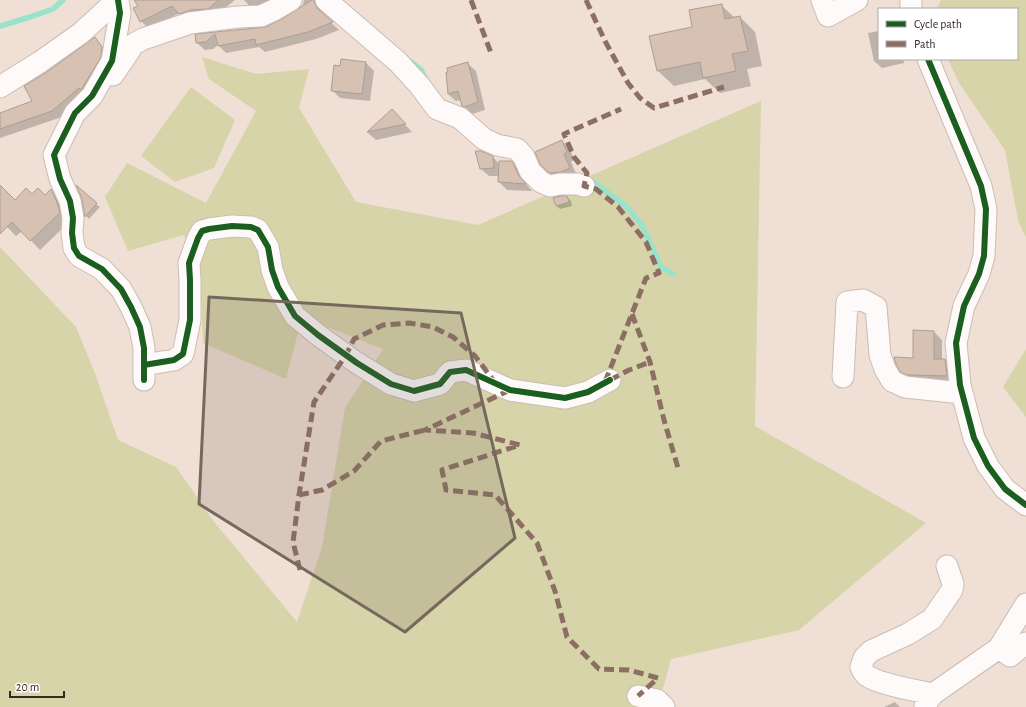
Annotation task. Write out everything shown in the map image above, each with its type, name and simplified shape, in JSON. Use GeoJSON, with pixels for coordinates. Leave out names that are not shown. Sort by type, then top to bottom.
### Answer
{"type":"FeatureCollection","features":[{"type":"Feature","properties":{"kind":"street"},"geometry":{"type":"LineString","coordinates":[[0,86],[40,62],[81,33],[118,0]]}},
{"type":"Feature","properties":{"kind":"street"},"geometry":{"type":"LineString","coordinates":[[118,0],[120,13],[112,61],[92,96],[76,113],[54,154],[60,179],[70,201],[73,218],[72,233],[74,248],[80,256],[102,269],[121,289],[132,307],[140,327],[144,348],[144,373],[174,360],[183,354],[190,320],[189,263],[195,244],[202,231],[232,226],[251,227],[258,230],[268,247],[272,270],[278,287],[295,316],[357,364],[391,384],[414,391],[440,384],[450,372],[466,370],[510,390],[565,398],[588,392],[610,380]]}},
{"type":"Feature","properties":{"kind":"street"},"geometry":{"type":"LineString","coordinates":[[92,96],[100,92],[106,86],[134,44],[143,39],[190,23],[238,17],[261,16],[291,0]]}},
{"type":"Feature","properties":{"kind":"street"},"geometry":{"type":"LineString","coordinates":[[326,0],[345,7],[420,86],[437,109],[460,118],[484,139],[497,145],[517,149],[524,157],[530,171],[541,182],[550,186],[560,184],[584,186]]}},
{"type":"Feature","properties":{"kind":"street"},"geometry":{"type":"LineString","coordinates":[[822,0],[828,16],[857,0]]}},
{"type":"Feature","properties":{"kind":"street"},"geometry":{"type":"LineString","coordinates":[[928,60],[981,186],[986,209],[984,256],[979,274],[964,306],[956,343],[960,385],[974,438],[988,466],[1005,489],[1026,505]]}},
{"type":"Feature","properties":{"kind":"street"},"geometry":{"type":"LineString","coordinates":[[844,377],[847,302],[863,300],[876,308],[880,355],[885,369],[892,381],[904,387],[962,393]]}},
{"type":"Feature","properties":{"kind":"street"},"geometry":{"type":"LineString","coordinates":[[947,566],[953,584],[952,590],[932,619],[908,634],[871,651],[864,658],[861,667],[865,674],[928,701],[999,648],[1026,604]]}},
{"type":"Feature","properties":{"kind":"street"},"geometry":{"type":"LineString","coordinates":[[999,648],[1010,656],[1026,643]]}},
{"type":"Feature","properties":{"kind":"street"},"geometry":{"type":"LineString","coordinates":[[638,696],[656,700],[664,707]]}},
{"type":"Feature","properties":{"kind":"highlighted area"},"geometry":{"type":"Polygon","coordinates":[[[209,297],[461,313],[515,538],[405,632],[199,504],[209,297]]]}},
{"type":"Feature","properties":{"kind":"shaded area"},"geometry":{"type":"Polygon","coordinates":[[[941,0],[1026,0],[1026,238],[1018,220],[1005,150],[959,83],[948,60],[1018,60],[1018,8],[937,8],[941,0]]]}},
{"type":"Feature","properties":{"kind":"shaded area"},"geometry":{"type":"Polygon","coordinates":[[[202,57],[256,74],[309,69],[299,108],[356,202],[478,225],[761,101],[755,426],[926,523],[799,630],[671,659],[658,707],[0,707],[0,247],[76,327],[96,376],[118,440],[176,467],[215,523],[297,622],[322,547],[345,408],[383,349],[302,317],[286,379],[203,343],[200,271],[184,235],[128,251],[105,197],[127,163],[206,203],[256,111],[209,79],[202,57]]]}},
{"type":"Feature","properties":{"kind":"shaded area"},"geometry":{"type":"Polygon","coordinates":[[[191,87],[235,120],[214,168],[175,182],[141,156],[191,87]]]}},
{"type":"Feature","properties":{"kind":"shaded area"},"geometry":{"type":"Polygon","coordinates":[[[1026,349],[1026,417],[1003,387],[1026,349]]]}},
{"type":"Feature","properties":{"kind":"building"},"geometry":{"type":"Polygon","coordinates":[[[134,0],[219,0],[208,9],[191,10],[179,14],[172,6],[140,22],[133,8],[138,6],[134,0]]]}},
{"type":"Feature","properties":{"kind":"building"},"geometry":{"type":"Polygon","coordinates":[[[314,0],[318,9],[333,22],[308,32],[256,45],[255,39],[218,46],[215,34],[206,42],[196,43],[195,34],[266,27],[314,0]]]}},
{"type":"Feature","properties":{"kind":"building"},"geometry":{"type":"Polygon","coordinates":[[[722,4],[725,19],[740,16],[748,51],[732,54],[736,71],[703,78],[700,62],[657,71],[649,36],[692,27],[689,10],[722,4]]]}},
{"type":"Feature","properties":{"kind":"building"},"geometry":{"type":"Polygon","coordinates":[[[95,37],[102,47],[101,57],[81,90],[79,88],[52,111],[0,129],[0,113],[32,101],[24,86],[47,72],[95,37]]]}},
{"type":"Feature","properties":{"kind":"building"},"geometry":{"type":"Polygon","coordinates":[[[341,59],[366,62],[362,94],[331,91],[334,65],[340,66],[341,59]]]}},
{"type":"Feature","properties":{"kind":"building"},"geometry":{"type":"Polygon","coordinates":[[[468,62],[478,102],[464,107],[462,106],[458,91],[448,94],[446,72],[448,72],[447,68],[468,62]]]}},
{"type":"Feature","properties":{"kind":"building"},"geometry":{"type":"Polygon","coordinates":[[[392,109],[406,124],[367,132],[392,109]]]}},
{"type":"Feature","properties":{"kind":"building"},"geometry":{"type":"Polygon","coordinates":[[[562,140],[567,152],[564,154],[570,168],[561,172],[548,172],[540,164],[535,152],[562,140]]]}},
{"type":"Feature","properties":{"kind":"building"},"geometry":{"type":"Polygon","coordinates":[[[475,151],[481,151],[493,156],[494,168],[480,169],[475,151]]]}},
{"type":"Feature","properties":{"kind":"building"},"geometry":{"type":"Polygon","coordinates":[[[499,161],[512,161],[519,176],[526,184],[498,182],[499,161]]]}},
{"type":"Feature","properties":{"kind":"building"},"geometry":{"type":"Polygon","coordinates":[[[0,185],[15,200],[26,188],[32,194],[38,188],[45,195],[51,189],[60,213],[30,241],[12,222],[0,234],[0,185]]]}},
{"type":"Feature","properties":{"kind":"building"},"geometry":{"type":"Polygon","coordinates":[[[76,185],[97,203],[85,217],[82,199],[76,185]]]}},
{"type":"Feature","properties":{"kind":"building"},"geometry":{"type":"Polygon","coordinates":[[[567,196],[569,202],[556,206],[553,198],[567,196]]]}},
{"type":"Feature","properties":{"kind":"building"},"geometry":{"type":"Polygon","coordinates":[[[913,330],[934,331],[934,359],[945,359],[947,376],[907,375],[900,372],[894,357],[913,358],[913,330]]]}},
{"type":"Feature","properties":{"kind":"waterway"},"geometry":{"type":"LineString","coordinates":[[0,26],[53,9],[63,0]]}},
{"type":"Feature","properties":{"kind":"waterway"},"geometry":{"type":"LineString","coordinates":[[411,62],[421,70],[425,78]]}},
{"type":"Feature","properties":{"kind":"waterway"},"geometry":{"type":"LineString","coordinates":[[586,181],[594,182],[627,207],[642,225],[661,267],[673,274]]}},
{"type":"Feature","properties":{"kind":"marked path"},"geometry":{"type":"LineString","coordinates":[[471,0],[491,53]]}},
{"type":"Feature","properties":{"kind":"marked path"},"geometry":{"type":"LineString","coordinates":[[586,0],[605,41],[628,83],[640,98],[654,108],[724,87]]}},
{"type":"Feature","properties":{"kind":"marked path"},"geometry":{"type":"LineString","coordinates":[[605,382],[646,278],[659,273],[646,242],[618,207],[596,189],[584,186],[587,173],[574,157],[564,134],[621,109]]}},
{"type":"Feature","properties":{"kind":"marked path"},"geometry":{"type":"LineString","coordinates":[[632,314],[650,362],[664,420],[678,468]]}},
{"type":"Feature","properties":{"kind":"marked path"},"geometry":{"type":"LineString","coordinates":[[300,570],[293,542],[314,402],[346,355],[354,339],[383,325],[409,323],[433,327],[453,337],[475,356],[493,380]]}},
{"type":"Feature","properties":{"kind":"marked path"},"geometry":{"type":"LineString","coordinates":[[610,380],[629,370],[650,362]]}},
{"type":"Feature","properties":{"kind":"marked path"},"geometry":{"type":"LineString","coordinates":[[510,390],[425,430],[473,433],[520,445],[442,470],[446,490],[495,495],[537,543],[555,591],[567,637],[599,669],[629,670],[658,678],[638,696]]}},
{"type":"Feature","properties":{"kind":"marked path"},"geometry":{"type":"LineString","coordinates":[[299,495],[322,490],[354,471],[381,441],[425,430]]}},
{"type":"Feature","properties":{"kind":"cycle path"},"geometry":{"type":"LineString","coordinates":[[118,0],[120,13],[112,61],[92,96],[75,113],[54,155],[60,179],[70,201],[73,218],[72,233],[74,248],[79,256],[102,269],[121,289],[131,307],[140,327],[144,348],[144,380]]}},
{"type":"Feature","properties":{"kind":"cycle path"},"geometry":{"type":"LineString","coordinates":[[928,60],[981,186],[986,209],[984,256],[979,274],[964,306],[956,343],[960,385],[974,438],[988,466],[1005,489],[1026,505]]}},
{"type":"Feature","properties":{"kind":"cycle path"},"geometry":{"type":"LineString","coordinates":[[144,365],[174,360],[183,354],[190,320],[189,263],[198,238],[202,231],[232,226],[251,227],[258,230],[268,247],[272,270],[278,287],[295,316],[318,335],[357,363],[391,384],[414,391],[440,384],[450,372],[466,370],[510,390],[565,398],[588,392],[610,380]]}}]}
